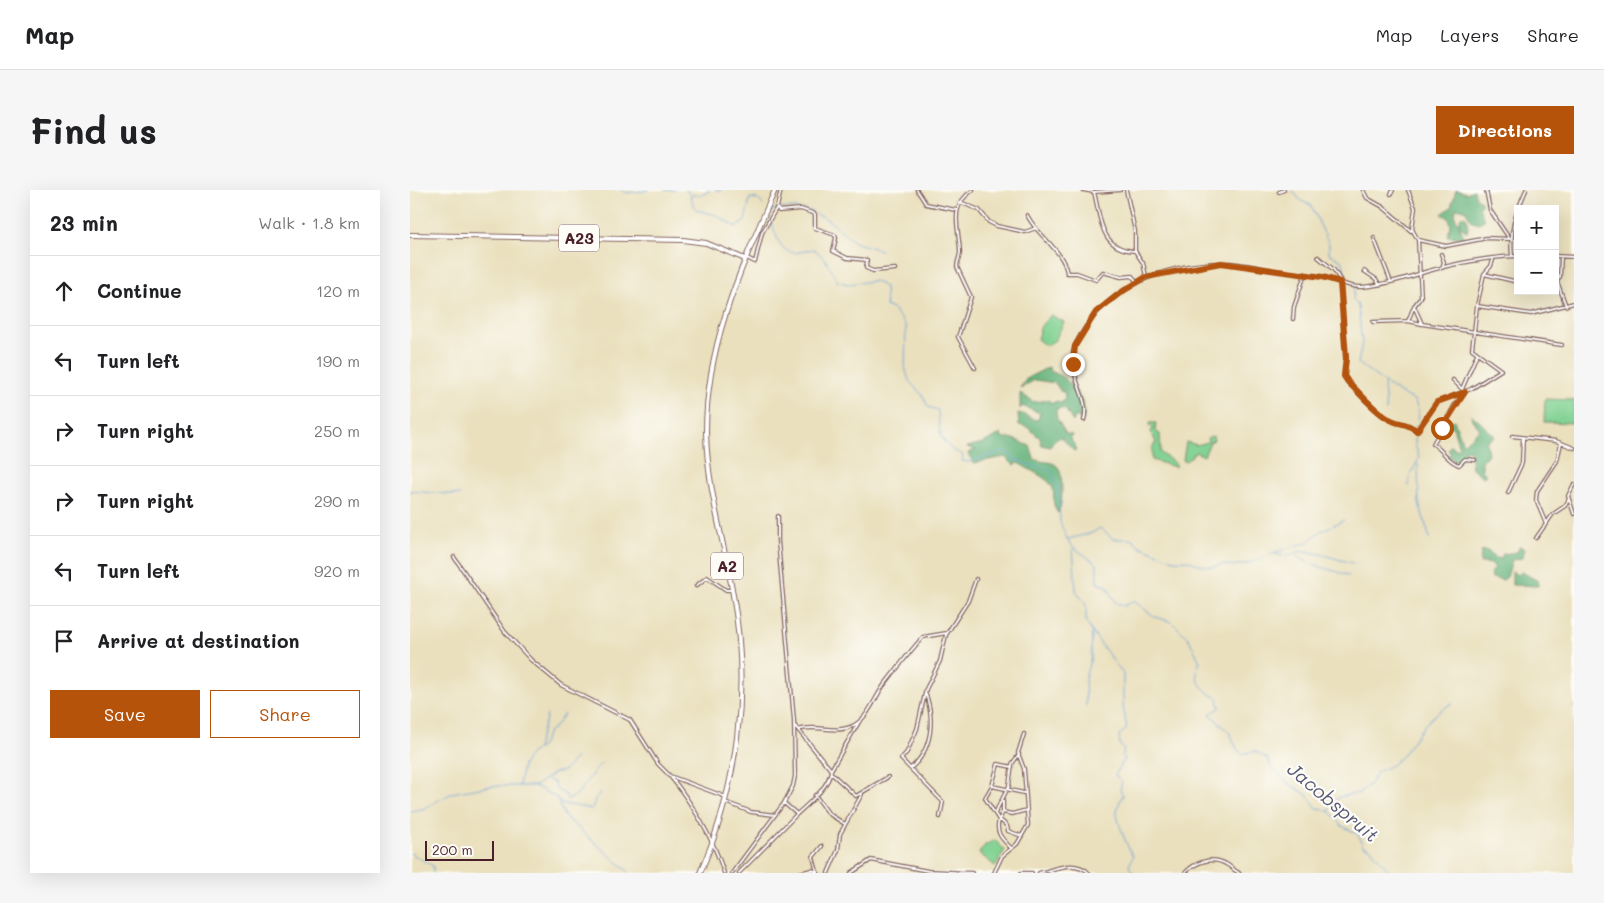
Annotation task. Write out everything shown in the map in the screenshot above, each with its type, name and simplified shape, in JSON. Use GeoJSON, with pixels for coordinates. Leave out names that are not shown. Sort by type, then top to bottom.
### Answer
{"type":"FeatureCollection","features":[{"type":"Feature","properties":{"kind":"main road","name":"A2"},"geometry":{"type":"LineString","coordinates":[[700,873],[712,843],[725,799],[736,749],[740,690],[738,636],[732,590],[709,471],[707,410],[712,366],[720,327],[745,258],[775,190]]}},
{"type":"Feature","properties":{"kind":"main road","name":"A23"},"geometry":{"type":"LineString","coordinates":[[410,235],[683,240],[706,243],[745,258]]}},
{"type":"Feature","properties":{"kind":"street"},"geometry":{"type":"LineString","coordinates":[[745,258],[755,262],[768,221],[777,207],[781,190]]}},
{"type":"Feature","properties":{"kind":"street"},"geometry":{"type":"LineString","coordinates":[[917,190],[926,204],[956,210]]}},
{"type":"Feature","properties":{"kind":"street"},"geometry":{"type":"LineString","coordinates":[[973,190],[960,202],[956,210],[960,255],[957,267],[971,296],[958,341],[969,354],[976,368]]}},
{"type":"Feature","properties":{"kind":"street"},"geometry":{"type":"LineString","coordinates":[[1083,190],[1094,192],[1120,190]]}},
{"type":"Feature","properties":{"kind":"street"},"geometry":{"type":"LineString","coordinates":[[1126,190],[1136,231],[1134,251],[1142,263],[1146,277]]}},
{"type":"Feature","properties":{"kind":"street"},"geometry":{"type":"LineString","coordinates":[[1279,192],[1284,190]]}},
{"type":"Feature","properties":{"kind":"street"},"geometry":{"type":"LineString","coordinates":[[1363,190],[1367,198],[1383,207],[1412,231],[1418,240],[1422,297],[1414,306],[1408,321]]}},
{"type":"Feature","properties":{"kind":"street"},"geometry":{"type":"LineString","coordinates":[[1391,194],[1393,190]]}},
{"type":"Feature","properties":{"kind":"street"},"geometry":{"type":"LineString","coordinates":[[1408,190],[1413,198],[1416,213],[1412,231]]}},
{"type":"Feature","properties":{"kind":"street"},"geometry":{"type":"LineString","coordinates":[[1486,190],[1490,210],[1510,239]]}},
{"type":"Feature","properties":{"kind":"street"},"geometry":{"type":"LineString","coordinates":[[1084,420],[1081,395],[1074,372],[1074,350],[1089,322],[1102,305],[1146,277],[1221,263],[1305,274],[1355,287],[1392,282],[1442,268],[1512,256],[1510,239],[1516,210],[1526,190]]}},
{"type":"Feature","properties":{"kind":"street"},"geometry":{"type":"LineString","coordinates":[[1094,192],[1102,229],[1109,241],[1118,248],[1134,251]]}},
{"type":"Feature","properties":{"kind":"street"},"geometry":{"type":"LineString","coordinates":[[960,202],[979,210],[989,222],[997,226],[1025,232],[1036,228]]}},
{"type":"Feature","properties":{"kind":"street"},"geometry":{"type":"LineString","coordinates":[[777,207],[779,211],[801,209],[815,214],[815,228],[835,235],[833,251],[847,258],[867,260],[866,268],[873,271],[895,269]]}},
{"type":"Feature","properties":{"kind":"street"},"geometry":{"type":"LineString","coordinates":[[1027,215],[1058,253],[1067,273],[1077,273],[1096,280],[1103,272],[1121,277],[1132,276],[1137,282]]}},
{"type":"Feature","properties":{"kind":"street"},"geometry":{"type":"LineString","coordinates":[[1374,238],[1392,282]]}},
{"type":"Feature","properties":{"kind":"street"},"geometry":{"type":"LineString","coordinates":[[1418,240],[1446,246],[1487,238],[1510,239]]}},
{"type":"Feature","properties":{"kind":"street"},"geometry":{"type":"LineString","coordinates":[[1442,254],[1444,262],[1442,268]]}},
{"type":"Feature","properties":{"kind":"street"},"geometry":{"type":"LineString","coordinates":[[1318,256],[1334,270],[1340,282],[1346,358],[1344,376],[1348,382],[1389,419],[1411,425],[1417,431],[1437,402],[1465,392],[1501,370],[1472,350],[1477,306],[1484,274],[1491,266],[1492,259]]}},
{"type":"Feature","properties":{"kind":"street"},"geometry":{"type":"LineString","coordinates":[[1559,278],[1561,257],[1574,257]]}},
{"type":"Feature","properties":{"kind":"street"},"geometry":{"type":"LineString","coordinates":[[1364,271],[1376,279],[1379,284]]}},
{"type":"Feature","properties":{"kind":"street"},"geometry":{"type":"LineString","coordinates":[[1293,319],[1294,307],[1305,274]]}},
{"type":"Feature","properties":{"kind":"street"},"geometry":{"type":"LineString","coordinates":[[1484,274],[1514,281]]}},
{"type":"Feature","properties":{"kind":"street"},"geometry":{"type":"LineString","coordinates":[[1559,288],[1566,306]]}},
{"type":"Feature","properties":{"kind":"street"},"geometry":{"type":"LineString","coordinates":[[1477,306],[1531,314],[1574,303]]}},
{"type":"Feature","properties":{"kind":"street"},"geometry":{"type":"LineString","coordinates":[[1414,306],[1422,324]]}},
{"type":"Feature","properties":{"kind":"street"},"geometry":{"type":"LineString","coordinates":[[1373,322],[1408,321],[1474,333],[1562,345]]}},
{"type":"Feature","properties":{"kind":"street"},"geometry":{"type":"LineString","coordinates":[[1462,389],[1477,354]]}},
{"type":"Feature","properties":{"kind":"street"},"geometry":{"type":"LineString","coordinates":[[1453,380],[1465,392]]}},
{"type":"Feature","properties":{"kind":"street"},"geometry":{"type":"LineString","coordinates":[[1465,392],[1454,406],[1433,444],[1445,452],[1448,460],[1459,465],[1466,459],[1475,460]]}},
{"type":"Feature","properties":{"kind":"street"},"geometry":{"type":"LineString","coordinates":[[1512,436],[1562,443],[1574,448]]}},
{"type":"Feature","properties":{"kind":"street"},"geometry":{"type":"LineString","coordinates":[[1508,493],[1522,463],[1523,438]]}},
{"type":"Feature","properties":{"kind":"street"},"geometry":{"type":"LineString","coordinates":[[1546,524],[1536,500],[1537,491],[1556,461],[1562,443]]}},
{"type":"Feature","properties":{"kind":"street"},"geometry":{"type":"LineString","coordinates":[[1574,484],[1569,493],[1574,514]]}},
{"type":"Feature","properties":{"kind":"street"},"geometry":{"type":"LineString","coordinates":[[1536,538],[1553,514],[1565,506],[1569,499]]}},
{"type":"Feature","properties":{"kind":"street"},"geometry":{"type":"LineString","coordinates":[[732,873],[784,803],[793,786],[795,776],[794,726],[778,541],[778,516]]}},
{"type":"Feature","properties":{"kind":"street"},"geometry":{"type":"LineString","coordinates":[[454,557],[516,645],[560,685],[630,720],[658,764],[684,792],[716,848],[724,873]]}},
{"type":"Feature","properties":{"kind":"street"},"geometry":{"type":"LineString","coordinates":[[696,586],[707,577],[726,590],[732,590]]}},
{"type":"Feature","properties":{"kind":"street"},"geometry":{"type":"LineString","coordinates":[[940,817],[943,802],[901,758],[907,752],[917,729],[925,691],[940,661],[948,633],[968,601],[976,579]]}},
{"type":"Feature","properties":{"kind":"street"},"geometry":{"type":"LineString","coordinates":[[739,873],[815,795],[882,687],[923,636],[948,633]]}},
{"type":"Feature","properties":{"kind":"street"},"geometry":{"type":"LineString","coordinates":[[911,768],[922,756],[929,740],[931,716],[925,691]]}},
{"type":"Feature","properties":{"kind":"street"},"geometry":{"type":"LineString","coordinates":[[844,729],[860,721]]}},
{"type":"Feature","properties":{"kind":"street"},"geometry":{"type":"LineString","coordinates":[[794,726],[831,771],[854,795],[862,794],[888,777]]}},
{"type":"Feature","properties":{"kind":"street"},"geometry":{"type":"LineString","coordinates":[[798,730],[810,726],[844,729],[854,732]]}},
{"type":"Feature","properties":{"kind":"street"},"geometry":{"type":"LineString","coordinates":[[995,813],[1008,788],[1012,767],[1019,754],[1024,734]]}},
{"type":"Feature","properties":{"kind":"street"},"geometry":{"type":"LineString","coordinates":[[994,873],[1002,856],[1022,836],[1028,825],[1024,793],[1024,769],[1019,754]]}},
{"type":"Feature","properties":{"kind":"street"},"geometry":{"type":"LineString","coordinates":[[1012,767],[998,764],[992,786],[985,798],[999,819],[1007,826],[1008,831],[1022,836]]}},
{"type":"Feature","properties":{"kind":"street"},"geometry":{"type":"LineString","coordinates":[[670,776],[751,812],[775,815]]}},
{"type":"Feature","properties":{"kind":"street"},"geometry":{"type":"LineString","coordinates":[[992,786],[1024,793]]}},
{"type":"Feature","properties":{"kind":"street"},"geometry":{"type":"LineString","coordinates":[[828,873],[838,850],[840,834],[862,794]]}},
{"type":"Feature","properties":{"kind":"street"},"geometry":{"type":"LineString","coordinates":[[815,795],[829,814],[846,824]]}},
{"type":"Feature","properties":{"kind":"street"},"geometry":{"type":"LineString","coordinates":[[1002,800],[1003,812],[996,830],[1011,848]]}},
{"type":"Feature","properties":{"kind":"street"},"geometry":{"type":"LineString","coordinates":[[784,803],[797,814]]}},
{"type":"Feature","properties":{"kind":"street"},"geometry":{"type":"LineString","coordinates":[[1003,812],[1012,814],[1027,810]]}},
{"type":"Feature","properties":{"kind":"street"},"geometry":{"type":"LineString","coordinates":[[818,872],[814,857],[822,846]]}},
{"type":"Feature","properties":{"kind":"street"},"geometry":{"type":"LineString","coordinates":[[851,873],[871,860],[928,871],[972,873]]}},
{"type":"Feature","properties":{"kind":"street"},"geometry":{"type":"LineString","coordinates":[[1185,873],[1194,865],[1208,860],[1224,862],[1239,873]]}},
{"type":"Feature","properties":{"kind":"street"},"geometry":{"type":"LineString","coordinates":[[1039,873],[1071,865],[1078,865],[1089,873]]}},
{"type":"Feature","properties":{"kind":"street"},"geometry":{"type":"LineString","coordinates":[[799,873],[812,870],[818,872]]}},
{"type":"Feature","properties":{"kind":"street"},"geometry":{"type":"LineString","coordinates":[[1021,873],[1032,873]]}},
{"type":"Feature","properties":{"kind":"green space"},"geometry":{"type":"Polygon","coordinates":[[[1456,190],[1466,193],[1474,190],[1476,198],[1482,202],[1479,207],[1484,220],[1479,223],[1472,221],[1465,210],[1456,208],[1455,217],[1459,224],[1461,217],[1467,218],[1468,230],[1466,231],[1459,225],[1464,238],[1447,236],[1451,226],[1449,218],[1442,214],[1451,207],[1456,190]]]}},
{"type":"Feature","properties":{"kind":"green space"},"geometry":{"type":"Polygon","coordinates":[[[1051,315],[1064,322],[1055,340],[1046,346],[1037,339],[1041,326],[1051,315]]]}},
{"type":"Feature","properties":{"kind":"green space"},"geometry":{"type":"Polygon","coordinates":[[[1049,367],[1050,371],[1064,378],[1076,390],[1083,404],[1083,420],[1075,416],[1073,422],[1066,410],[1061,408],[1056,410],[1057,419],[1066,434],[1072,435],[1071,440],[1077,449],[1074,451],[1061,437],[1055,440],[1050,447],[1041,445],[1040,438],[1027,427],[1019,425],[1018,413],[1038,420],[1040,413],[1022,406],[1020,409],[1020,393],[1034,402],[1048,400],[1052,403],[1057,401],[1061,403],[1065,399],[1064,391],[1061,392],[1055,383],[1035,380],[1020,388],[1027,378],[1029,379],[1029,377],[1049,367]]]}},
{"type":"Feature","properties":{"kind":"green space"},"geometry":{"type":"Polygon","coordinates":[[[1545,399],[1574,400],[1574,423],[1544,422],[1545,399]]]}},
{"type":"Feature","properties":{"kind":"green space"},"geometry":{"type":"Polygon","coordinates":[[[1471,414],[1495,436],[1486,441],[1488,454],[1482,461],[1482,470],[1486,475],[1483,477],[1472,468],[1470,449],[1464,450],[1465,455],[1458,463],[1448,456],[1451,454],[1448,450],[1450,446],[1453,446],[1455,449],[1459,448],[1453,427],[1447,425],[1448,422],[1454,420],[1463,444],[1480,429],[1472,420],[1471,414]]]}},
{"type":"Feature","properties":{"kind":"green space"},"geometry":{"type":"Polygon","coordinates":[[[1150,423],[1156,423],[1155,431],[1160,434],[1161,453],[1177,465],[1175,467],[1152,460],[1152,448],[1156,442],[1151,432],[1153,427],[1149,426],[1150,423]]]}},
{"type":"Feature","properties":{"kind":"green space"},"geometry":{"type":"Polygon","coordinates":[[[1001,434],[1002,438],[1011,438],[1030,446],[1034,459],[1057,466],[1061,475],[1062,489],[1058,513],[1054,506],[1052,486],[1036,473],[1018,463],[1014,465],[1005,457],[973,463],[968,453],[976,450],[967,447],[983,443],[1001,434]]]}},
{"type":"Feature","properties":{"kind":"green space"},"geometry":{"type":"Polygon","coordinates":[[[1213,436],[1214,440],[1210,442],[1204,456],[1196,452],[1186,461],[1183,460],[1186,442],[1197,445],[1208,442],[1207,438],[1213,436]]]}},
{"type":"Feature","properties":{"kind":"green space"},"geometry":{"type":"Polygon","coordinates":[[[1520,546],[1524,549],[1523,558],[1512,560],[1507,577],[1503,580],[1492,578],[1490,574],[1495,568],[1492,565],[1480,563],[1481,551],[1483,550],[1489,552],[1493,557],[1501,559],[1503,554],[1517,552],[1520,546]]]}},
{"type":"Feature","properties":{"kind":"green space"},"geometry":{"type":"Polygon","coordinates":[[[1512,571],[1517,575],[1522,572],[1538,581],[1538,586],[1512,585],[1512,571]]]}},
{"type":"Feature","properties":{"kind":"green space"},"geometry":{"type":"Polygon","coordinates":[[[995,840],[1005,850],[995,866],[979,853],[985,845],[995,840]]]}},
{"type":"Feature","properties":{"kind":"waterway","name":"Jacobspruit"},"geometry":{"type":"LineString","coordinates":[[621,190],[627,193],[649,190]]}},
{"type":"Feature","properties":{"kind":"waterway","name":"Jacobspruit"},"geometry":{"type":"LineString","coordinates":[[665,190],[675,190]]}},
{"type":"Feature","properties":{"kind":"waterway","name":"Jacobspruit"},"geometry":{"type":"LineString","coordinates":[[685,190],[689,192],[694,207],[697,210],[716,215],[736,227],[745,221],[750,198],[758,199],[763,205]]}},
{"type":"Feature","properties":{"kind":"waterway"},"geometry":{"type":"LineString","coordinates":[[691,195],[702,195],[710,190]]}},
{"type":"Feature","properties":{"kind":"waterway"},"geometry":{"type":"LineString","coordinates":[[715,190],[722,190]]}},
{"type":"Feature","properties":{"kind":"waterway"},"geometry":{"type":"LineString","coordinates":[[1292,190],[1301,201],[1311,205],[1329,244],[1329,253],[1343,262],[1345,273],[1355,287],[1353,299],[1358,306],[1362,343],[1358,363],[1392,388],[1414,400],[1418,409],[1419,424],[1416,425],[1415,444],[1419,458],[1410,476],[1409,486]]}},
{"type":"Feature","properties":{"kind":"waterway","name":"Jacobspruit"},"geometry":{"type":"LineString","coordinates":[[798,208],[773,209],[769,216],[776,236],[782,246],[790,252],[814,249],[825,259],[838,282],[848,284],[875,281],[885,287],[886,306],[894,310],[906,326],[905,367],[909,381],[923,396],[928,407],[938,410],[940,432],[949,447],[963,455],[962,461],[969,462],[1004,451],[1015,461],[1018,459],[1026,464],[1051,471],[1058,487],[1060,522],[1067,539],[1073,547],[1097,564],[1097,583],[1107,586],[1116,603],[1124,606],[1134,601],[1155,617],[1172,622],[1189,639],[1200,662],[1197,674],[1200,684],[1218,698],[1220,708],[1210,714],[1230,733],[1237,749],[1242,754],[1255,751],[1268,759],[1270,766],[1284,780],[1307,795],[1317,808],[1329,811],[1342,826],[1358,834],[1363,846],[1370,848],[1391,873]]}},
{"type":"Feature","properties":{"kind":"waterway"},"geometry":{"type":"LineString","coordinates":[[802,209],[813,212]]}},
{"type":"Feature","properties":{"kind":"waterway"},"geometry":{"type":"LineString","coordinates":[[816,214],[827,219],[856,243],[881,250]]}},
{"type":"Feature","properties":{"kind":"waterway"},"geometry":{"type":"LineString","coordinates":[[1384,384],[1386,411]]}},
{"type":"Feature","properties":{"kind":"waterway"},"geometry":{"type":"LineString","coordinates":[[1418,464],[1419,503],[1430,539]]}},
{"type":"Feature","properties":{"kind":"waterway"},"geometry":{"type":"LineString","coordinates":[[410,491],[460,495]]}},
{"type":"Feature","properties":{"kind":"waterway"},"geometry":{"type":"LineString","coordinates":[[1273,553],[1308,542],[1321,531],[1344,520]]}},
{"type":"Feature","properties":{"kind":"waterway"},"geometry":{"type":"LineString","coordinates":[[1068,539],[1092,533],[1100,528],[1113,539],[1133,539],[1139,546],[1176,561],[1188,560],[1210,567],[1222,564],[1234,566],[1261,559],[1273,553],[1284,556],[1302,551],[1356,564]]}},
{"type":"Feature","properties":{"kind":"waterway"},"geometry":{"type":"LineString","coordinates":[[1073,548],[1076,591],[1086,605],[1086,622],[1092,632],[1091,657],[1085,678],[1086,706]]}},
{"type":"Feature","properties":{"kind":"waterway"},"geometry":{"type":"LineString","coordinates":[[1296,555],[1314,565],[1349,576]]}},
{"type":"Feature","properties":{"kind":"waterway"},"geometry":{"type":"LineString","coordinates":[[1092,632],[1123,674],[1123,707],[1127,729],[1119,735],[1120,745],[1124,750],[1122,757],[1125,759],[1115,775],[1122,782],[1120,790],[1123,795],[1117,814],[1133,856],[1129,866],[1133,873]]}},
{"type":"Feature","properties":{"kind":"waterway"},"geometry":{"type":"LineString","coordinates":[[1329,811],[1333,802],[1339,797],[1359,793],[1371,783],[1377,772],[1392,765],[1401,757],[1426,723],[1441,710],[1453,703]]}},
{"type":"Feature","properties":{"kind":"waterway"},"geometry":{"type":"LineString","coordinates":[[519,786],[523,765],[531,753],[542,746],[548,732],[556,726],[564,714]]}},
{"type":"Feature","properties":{"kind":"waterway"},"geometry":{"type":"LineString","coordinates":[[537,748],[547,715]]}},
{"type":"Feature","properties":{"kind":"waterway"},"geometry":{"type":"LineString","coordinates":[[535,786],[554,773],[564,771],[576,757]]}},
{"type":"Feature","properties":{"kind":"waterway"},"geometry":{"type":"LineString","coordinates":[[547,779],[555,783],[556,789],[566,795],[567,800],[582,789],[593,772],[602,763]]}},
{"type":"Feature","properties":{"kind":"waterway"},"geometry":{"type":"LineString","coordinates":[[410,811],[423,809],[452,793],[491,786],[535,786],[557,798],[564,816],[630,873]]}},
{"type":"Feature","properties":{"kind":"waterway"},"geometry":{"type":"LineString","coordinates":[[559,803],[592,809],[595,799],[601,792]]}},
{"type":"Feature","properties":{"kind":"waterway"},"geometry":{"type":"LineString","coordinates":[[410,853],[433,866],[433,873]]}},
{"type":"Feature","properties":{"kind":"route"},"geometry":{"type":"LineString","coordinates":[[1073,364],[1075,346],[1096,312],[1102,305],[1146,277],[1206,264],[1228,263],[1329,278],[1340,282],[1340,294],[1344,313],[1346,358],[1344,376],[1348,382],[1383,415],[1396,422],[1407,423],[1417,431],[1437,402],[1465,392],[1454,406],[1442,428]]}}]}
